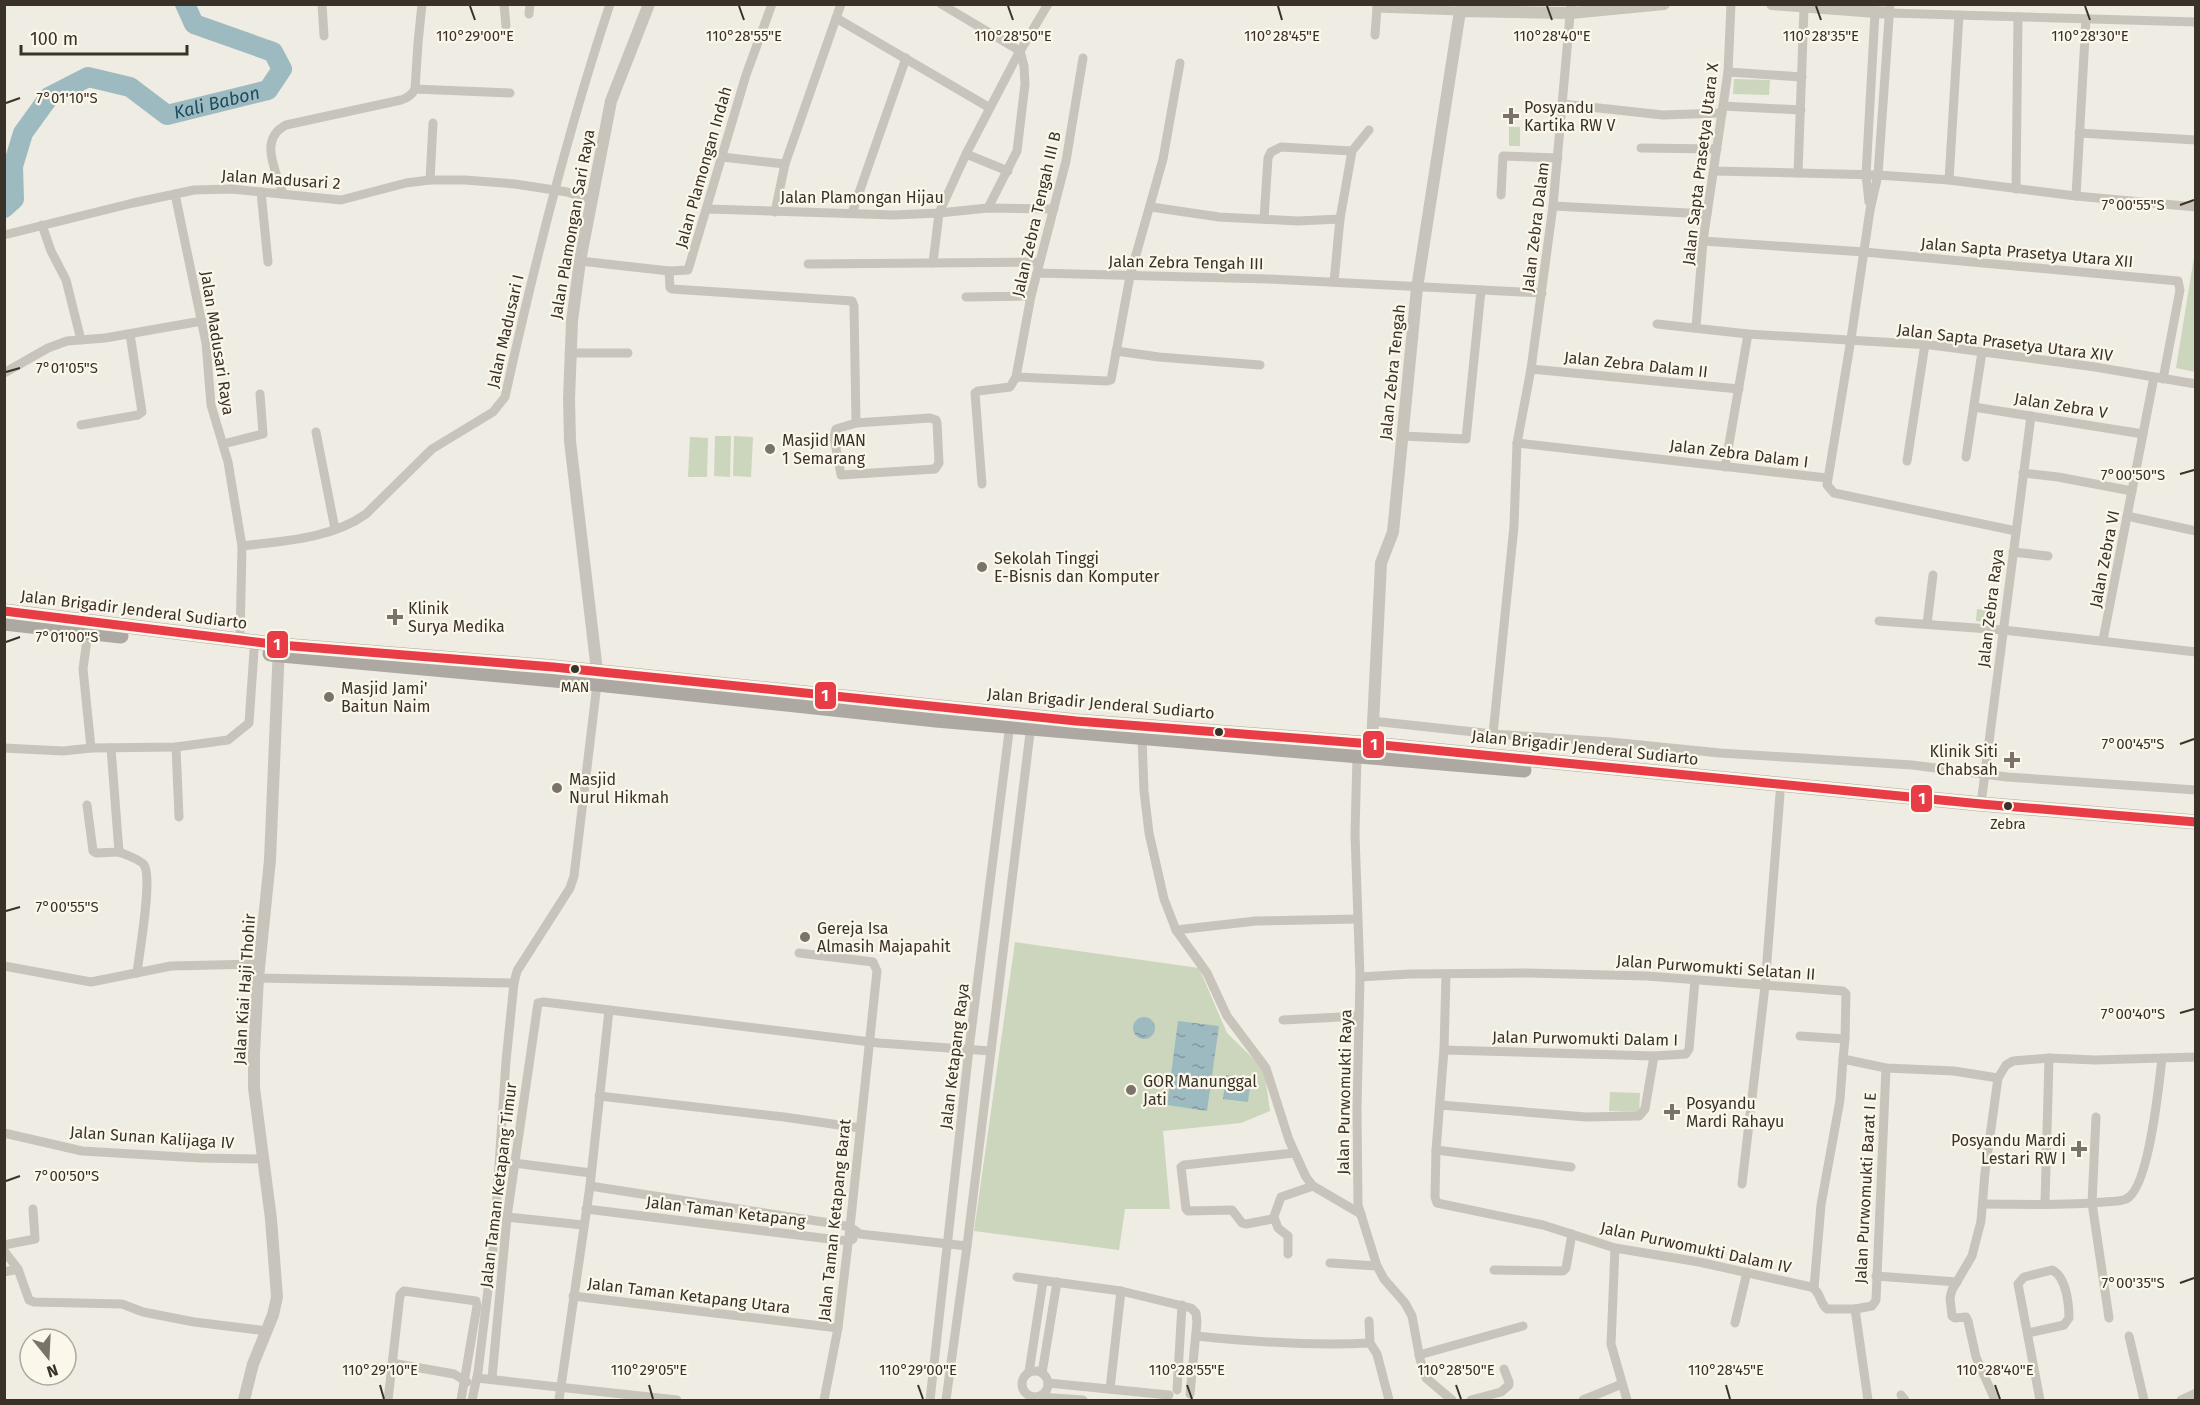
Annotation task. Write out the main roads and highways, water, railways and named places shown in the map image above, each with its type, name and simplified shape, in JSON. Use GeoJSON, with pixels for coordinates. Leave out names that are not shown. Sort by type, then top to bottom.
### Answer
{"type":"FeatureCollection","features":[{"type":"Feature","properties":{"kind":"main road","name":"Jalan Brigadir Jenderal Sudiarto"},"geometry":{"type":"LineString","coordinates":[[4,611],[240,639],[279,650]]}},
{"type":"Feature","properties":{"kind":"main road","name":"Jalan Brigadir Jenderal Sudiarto"},"geometry":{"type":"LineString","coordinates":[[4,623],[254,651],[279,650],[597,678],[936,720],[1011,720],[1372,744],[1981,804],[2142,821],[2196,830]]}},
{"type":"Feature","properties":{"kind":"main road","name":"Jalan Brigadir Jenderal Sudiarto"},"geometry":{"type":"LineString","coordinates":[[1031,722],[1142,738],[1780,794],[2142,821],[2196,822]]}},
{"type":"Feature","properties":{"kind":"water"},"geometry":{"type":"Polygon","coordinates":[[[1144,1017],[1154,1024],[1155,1028],[1148,1038],[1144,1039],[1134,1032],[1133,1028],[1140,1018],[1144,1017]]]}},
{"type":"Feature","properties":{"kind":"water"},"geometry":{"type":"Polygon","coordinates":[[[1178,1021],[1219,1026],[1207,1111],[1167,1105],[1178,1021]]]}},
{"type":"Feature","properties":{"kind":"water"},"geometry":{"type":"Polygon","coordinates":[[[1226,1075],[1251,1078],[1248,1102],[1223,1099],[1226,1075]]]}},
{"type":"Feature","properties":{"kind":"waterway","name":"Kali Babon"},"geometry":{"type":"LineString","coordinates":[[4,208],[14,199],[13,166],[23,133],[49,97],[88,77],[130,87],[167,115],[268,90],[282,69],[273,52],[194,24],[185,4]]}},
{"type":"Feature","properties":{"kind":"place","name":"Posyandu Kartika RW V"},"geometry":{"type":"Point","coordinates":[1511,116]}},
{"type":"Feature","properties":{"kind":"place","name":"Masjid MAN 1 Semarang"},"geometry":{"type":"Point","coordinates":[770,449]}},
{"type":"Feature","properties":{"kind":"place","name":"Sekolah Tinggi E-Bisnis dan Komputer"},"geometry":{"type":"Point","coordinates":[982,567]}},
{"type":"Feature","properties":{"kind":"place","name":"Klinik Surya Medika"},"geometry":{"type":"Point","coordinates":[395,617]}},
{"type":"Feature","properties":{"kind":"place","name":"MAN"},"geometry":{"type":"Point","coordinates":[575,669]}},
{"type":"Feature","properties":{"kind":"place","name":"Masjid Jami' Baitun Naim"},"geometry":{"type":"Point","coordinates":[329,697]}},
{"type":"Feature","properties":{"kind":"place","name":"Klinik Siti Chabsah"},"geometry":{"type":"Point","coordinates":[2012,760]}},
{"type":"Feature","properties":{"kind":"place","name":"Masjid Nurul Hikmah"},"geometry":{"type":"Point","coordinates":[557,788]}},
{"type":"Feature","properties":{"kind":"place","name":"Zebra"},"geometry":{"type":"Point","coordinates":[2008,806]}},
{"type":"Feature","properties":{"kind":"place","name":"Gereja Isa Almasih Majapahit"},"geometry":{"type":"Point","coordinates":[805,937]}},
{"type":"Feature","properties":{"kind":"place","name":"GOR Manunggal Jati"},"geometry":{"type":"Point","coordinates":[1131,1090]}},
{"type":"Feature","properties":{"kind":"place","name":"Posyandu Mardi Rahayu"},"geometry":{"type":"Point","coordinates":[1672,1112]}},
{"type":"Feature","properties":{"kind":"place","name":"Posyandu Mardi Lestari RW I"},"geometry":{"type":"Point","coordinates":[2079,1149]}}]}
